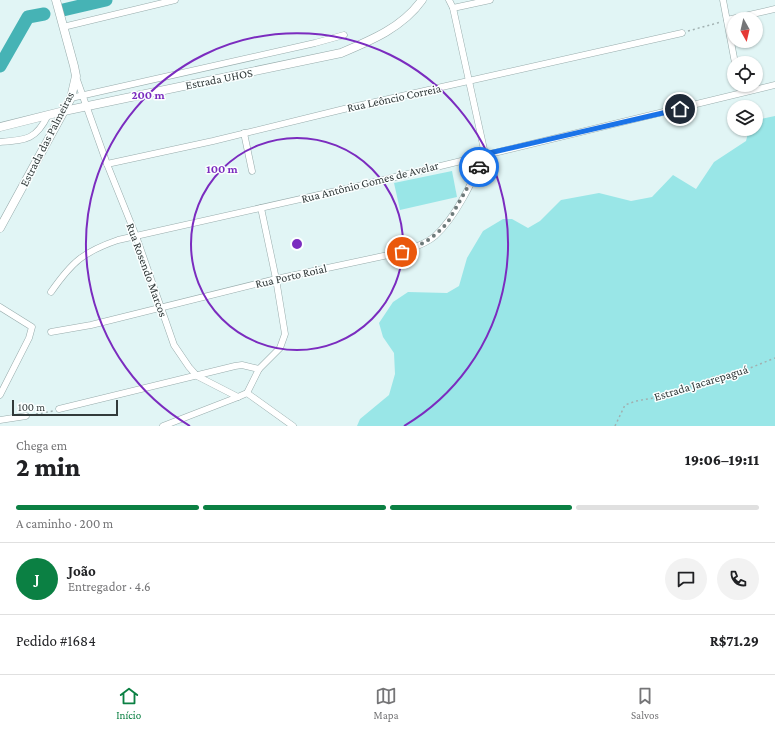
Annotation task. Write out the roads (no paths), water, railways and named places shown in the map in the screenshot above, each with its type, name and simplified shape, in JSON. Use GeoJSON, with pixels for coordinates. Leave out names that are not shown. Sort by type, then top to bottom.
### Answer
{"type":"FeatureCollection","features":[{"type":"Feature","properties":{"kind":"street","name":"Estrada das Palmeiras"},"geometry":{"type":"LineString","coordinates":[[0,228],[70,98],[76,76],[56,0]]}},
{"type":"Feature","properties":{"kind":"street"},"geometry":{"type":"LineString","coordinates":[[63,27],[175,0]]}},
{"type":"Feature","properties":{"kind":"street","name":"Estrada UHOS"},"geometry":{"type":"LineString","coordinates":[[0,127],[64,110],[341,53],[373,40],[397,25],[414,11],[422,0]]}},
{"type":"Feature","properties":{"kind":"street"},"geometry":{"type":"LineString","coordinates":[[449,0],[453,8],[485,154]]}},
{"type":"Feature","properties":{"kind":"street"},"geometry":{"type":"LineString","coordinates":[[453,8],[490,0]]}},
{"type":"Feature","properties":{"kind":"street"},"geometry":{"type":"LineString","coordinates":[[723,0],[727,20]]}},
{"type":"Feature","properties":{"kind":"street"},"geometry":{"type":"LineString","coordinates":[[762,12],[775,9]]}},
{"type":"Feature","properties":{"kind":"street","name":"Rua Leôncio Correia"},"geometry":{"type":"LineString","coordinates":[[107,164],[682,33]]}},
{"type":"Feature","properties":{"kind":"street"},"geometry":{"type":"LineString","coordinates":[[70,98],[315,43],[344,35]]}},
{"type":"Feature","properties":{"kind":"street","name":"Rua Rosendo Marcos"},"geometry":{"type":"LineString","coordinates":[[76,76],[107,164],[136,236],[174,346],[189,368],[197,376],[238,397]]}},
{"type":"Feature","properties":{"kind":"street","name":"Rua Antônio Gomes de Avelar"},"geometry":{"type":"LineString","coordinates":[[51,292],[65,273],[79,258],[105,245],[136,236],[680,109],[775,85]]}},
{"type":"Feature","properties":{"kind":"street"},"geometry":{"type":"LineString","coordinates":[[0,142],[22,141],[34,136],[43,126],[48,115]]}},
{"type":"Feature","properties":{"kind":"street"},"geometry":{"type":"LineString","coordinates":[[244,133],[252,171]]}},
{"type":"Feature","properties":{"kind":"street","name":"Rua Porto Roial"},"geometry":{"type":"LineString","coordinates":[[51,332],[91,325],[276,279],[402,252],[419,246],[434,237],[448,222],[485,154]]}},
{"type":"Feature","properties":{"kind":"street"},"geometry":{"type":"LineString","coordinates":[[163,426],[247,393],[259,369],[280,348],[285,334],[276,279],[261,208]]}},
{"type":"Feature","properties":{"kind":"street"},"geometry":{"type":"LineString","coordinates":[[0,308],[32,327],[26,343],[0,395]]}},
{"type":"Feature","properties":{"kind":"street"},"geometry":{"type":"LineString","coordinates":[[59,410],[242,365],[259,369]]}},
{"type":"Feature","properties":{"kind":"street"},"geometry":{"type":"LineString","coordinates":[[247,393],[293,426]]}},
{"type":"Feature","properties":{"kind":"street"},"geometry":{"type":"LineString","coordinates":[[0,420],[26,416]]}},
{"type":"Feature","properties":{"kind":"waterway"},"geometry":{"type":"LineString","coordinates":[[63,10],[106,0]]}},
{"type":"Feature","properties":{"kind":"waterway"},"geometry":{"type":"LineString","coordinates":[[0,66],[28,17],[44,14]]}}]}
